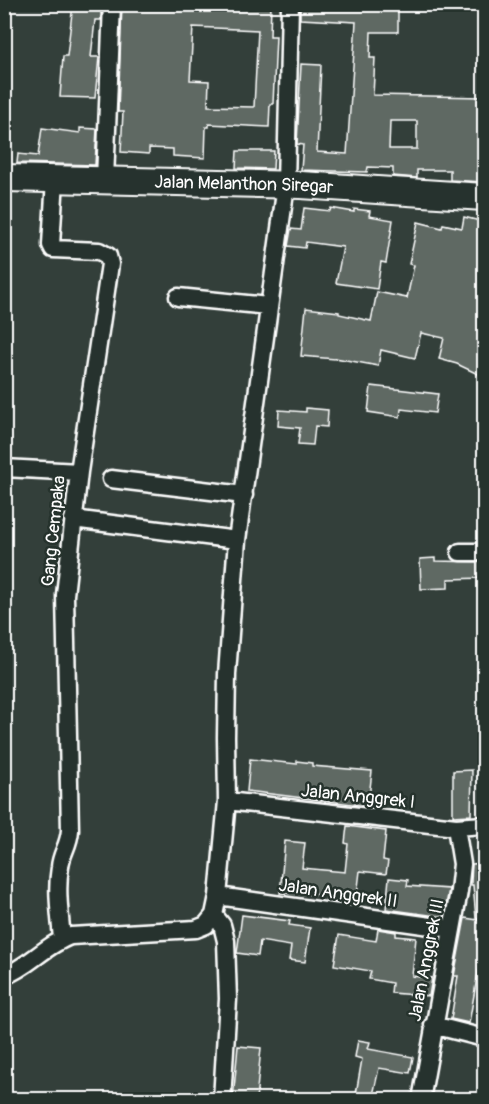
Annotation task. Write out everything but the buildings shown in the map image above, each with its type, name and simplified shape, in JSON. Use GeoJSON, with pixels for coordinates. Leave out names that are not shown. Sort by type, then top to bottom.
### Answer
{"type":"FeatureCollection","features":[{"type":"Feature","properties":{"kind":"main road","name":"Jalan Melanthon Siregar"},"geometry":{"type":"LineString","coordinates":[[4,178],[286,185],[484,197]]}},
{"type":"Feature","properties":{"kind":"street"},"geometry":{"type":"LineString","coordinates":[[105,180],[112,4]]}},
{"type":"Feature","properties":{"kind":"street"},"geometry":{"type":"LineString","coordinates":[[4,976],[17,972],[62,939],[87,934],[196,929],[206,925],[214,915],[218,896],[227,801],[227,674],[237,540],[258,402],[268,306],[286,185],[290,4]]}},
{"type":"Feature","properties":{"kind":"street","name":"Gang Cempaka"},"geometry":{"type":"LineString","coordinates":[[56,179],[51,245],[53,249],[99,251],[108,256],[110,264],[79,472],[65,595],[70,830],[68,846],[60,867],[58,894],[62,939]]}},
{"type":"Feature","properties":{"kind":"street"},"geometry":{"type":"LineString","coordinates":[[178,297],[268,306]]}},
{"type":"Feature","properties":{"kind":"street"},"geometry":{"type":"LineString","coordinates":[[4,468],[79,472]]}},
{"type":"Feature","properties":{"kind":"street"},"geometry":{"type":"LineString","coordinates":[[111,479],[244,495]]}},
{"type":"Feature","properties":{"kind":"street"},"geometry":{"type":"LineString","coordinates":[[73,519],[237,540]]}},
{"type":"Feature","properties":{"kind":"street"},"geometry":{"type":"LineString","coordinates":[[460,552],[484,552]]}},
{"type":"Feature","properties":{"kind":"street","name":"Jalan Anggrek I"},"geometry":{"type":"LineString","coordinates":[[227,801],[456,827],[484,825]]}},
{"type":"Feature","properties":{"kind":"street","name":"Jalan Anggrek III"},"geometry":{"type":"LineString","coordinates":[[421,1100],[462,864],[456,827]]}},
{"type":"Feature","properties":{"kind":"street","name":"Jalan Anggrek II"},"geometry":{"type":"LineString","coordinates":[[218,896],[452,929]]}},
{"type":"Feature","properties":{"kind":"street"},"geometry":{"type":"LineString","coordinates":[[214,915],[222,925],[226,941],[228,999],[222,1100]]}},
{"type":"Feature","properties":{"kind":"street"},"geometry":{"type":"LineString","coordinates":[[433,1025],[484,1038]]}}]}
